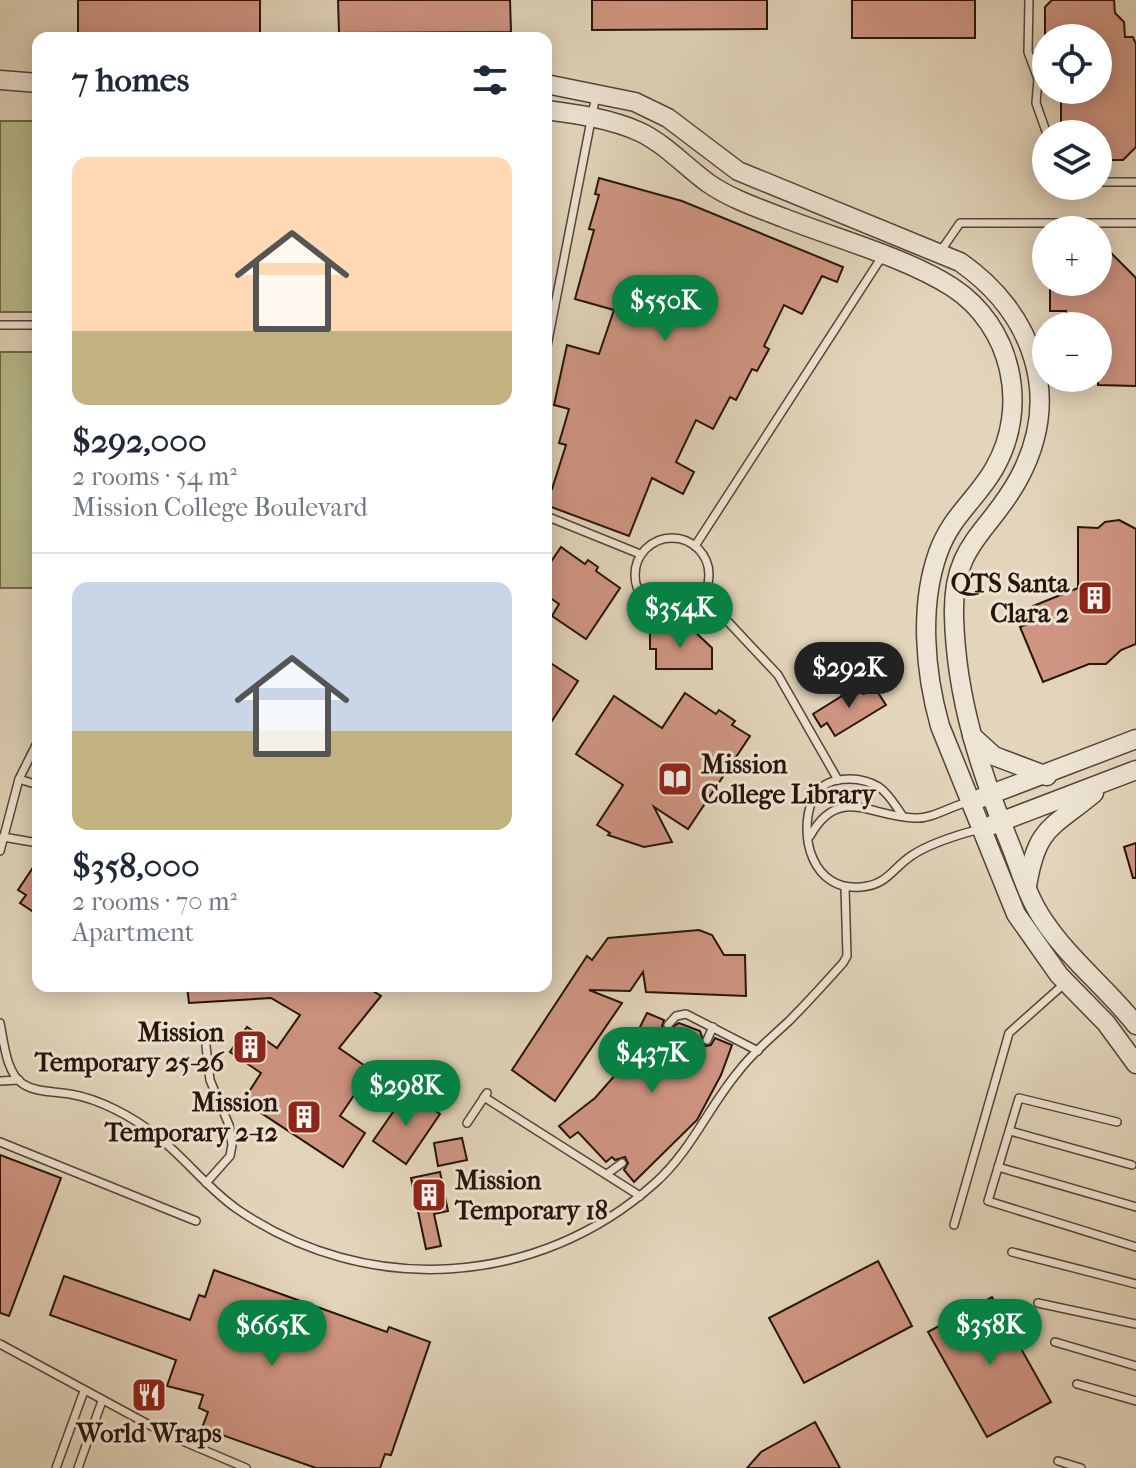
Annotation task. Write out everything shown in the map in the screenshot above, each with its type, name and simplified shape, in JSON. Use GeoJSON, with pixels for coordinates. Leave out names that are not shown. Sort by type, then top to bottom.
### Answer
{"type":"FeatureCollection","features":[{"type":"Feature","properties":{"kind":"street"},"geometry":{"type":"LineString","coordinates":[[0,80],[32,83]]}},
{"type":"Feature","properties":{"kind":"street"},"geometry":{"type":"LineString","coordinates":[[552,85],[597,92],[655,111],[738,171],[940,252],[969,268],[1005,300],[1028,339],[1038,381],[1037,425],[1027,462],[1017,482],[973,538],[965,553],[955,589],[959,677],[972,736],[991,795],[1027,886],[1056,938],[1136,1025]]}},
{"type":"Feature","properties":{"kind":"street"},"geometry":{"type":"LineString","coordinates":[[552,111],[592,118],[642,133],[727,195],[931,276],[968,299],[1000,341],[1012,382],[1014,405],[1005,448],[983,486],[951,521],[936,556],[928,603],[932,697],[1016,914],[1066,983],[1106,1023],[1136,1064]]}},
{"type":"Feature","properties":{"kind":"street"},"geometry":{"type":"LineString","coordinates":[[972,736],[994,756],[1047,776]]}},
{"type":"Feature","properties":{"kind":"street"},"geometry":{"type":"LineString","coordinates":[[970,801],[1047,776],[1136,739]]}},
{"type":"Feature","properties":{"kind":"street"},"geometry":{"type":"LineString","coordinates":[[982,828],[1136,770]]}},
{"type":"Feature","properties":{"kind":"street"},"geometry":{"type":"LineString","coordinates":[[1027,886],[1034,851],[1045,831],[1108,782]]}},
{"type":"Feature","properties":{"kind":"lane"},"geometry":{"type":"LineString","coordinates":[[1029,0],[1028,52],[1038,79],[1036,103],[1042,120]]}},
{"type":"Feature","properties":{"kind":"lane"},"geometry":{"type":"LineString","coordinates":[[552,321],[597,92]]}},
{"type":"Feature","properties":{"kind":"lane"},"geometry":{"type":"LineString","coordinates":[[1112,182],[1136,182]]}},
{"type":"Feature","properties":{"kind":"lane"},"geometry":{"type":"LineString","coordinates":[[940,252],[960,223],[1136,223]]}},
{"type":"Feature","properties":{"kind":"lane"},"geometry":{"type":"LineString","coordinates":[[695,546],[882,256],[891,232]]}},
{"type":"Feature","properties":{"kind":"lane"},"geometry":{"type":"LineString","coordinates":[[0,325],[32,325]]}},
{"type":"Feature","properties":{"kind":"lane"},"geometry":{"type":"LineString","coordinates":[[552,518],[640,554]]}},
{"type":"Feature","properties":{"kind":"lane"},"geometry":{"type":"LineString","coordinates":[[660,539],[685,539],[695,546],[703,554],[709,574],[703,595],[685,610],[674,612],[652,607],[643,599],[634,577],[640,554],[660,539]]}},
{"type":"Feature","properties":{"kind":"lane"},"geometry":{"type":"LineString","coordinates":[[703,595],[778,675],[838,780]]}},
{"type":"Feature","properties":{"kind":"lane"},"geometry":{"type":"LineString","coordinates":[[0,851],[19,779],[32,753]]}},
{"type":"Feature","properties":{"kind":"lane"},"geometry":{"type":"LineString","coordinates":[[19,779],[32,783]]}},
{"type":"Feature","properties":{"kind":"lane"},"geometry":{"type":"LineString","coordinates":[[902,815],[879,787],[852,779],[838,780],[819,789],[812,800],[808,838],[811,860],[818,871],[845,888],[880,883],[893,875],[912,855],[982,828]]}},
{"type":"Feature","properties":{"kind":"lane"},"geometry":{"type":"LineString","coordinates":[[808,838],[829,811],[864,807],[902,815],[927,816],[970,801]]}},
{"type":"Feature","properties":{"kind":"lane"},"geometry":{"type":"LineString","coordinates":[[3,837],[32,841]]}},
{"type":"Feature","properties":{"kind":"lane"},"geometry":{"type":"LineString","coordinates":[[1,1029],[13,1072],[19,1080],[36,1090],[73,1094],[140,1123],[235,1208],[297,1243],[348,1261],[456,1271],[539,1253],[588,1231],[640,1196],[694,1141],[738,1071],[843,963],[847,956],[845,888]]}},
{"type":"Feature","properties":{"kind":"lane"},"geometry":{"type":"LineString","coordinates":[[954,1225],[1009,1033],[1066,983]]}},
{"type":"Feature","properties":{"kind":"lane"},"geometry":{"type":"LineString","coordinates":[[668,1025],[676,1016],[686,1014],[758,1051]]}},
{"type":"Feature","properties":{"kind":"lane"},"geometry":{"type":"LineString","coordinates":[[707,1040],[713,1027]]}},
{"type":"Feature","properties":{"kind":"lane"},"geometry":{"type":"LineString","coordinates":[[206,1046],[210,1080],[229,1125],[232,1145],[230,1156],[206,1183]]}},
{"type":"Feature","properties":{"kind":"lane"},"geometry":{"type":"LineString","coordinates":[[0,1081],[19,1080]]}},
{"type":"Feature","properties":{"kind":"lane"},"geometry":{"type":"LineString","coordinates":[[467,1123],[486,1095],[640,1196]]}},
{"type":"Feature","properties":{"kind":"lane"},"geometry":{"type":"LineString","coordinates":[[1117,1122],[1019,1098],[988,1201],[1136,1247]]}},
{"type":"Feature","properties":{"kind":"lane"},"geometry":{"type":"LineString","coordinates":[[1010,1131],[1132,1165]]}},
{"type":"Feature","properties":{"kind":"lane"},"geometry":{"type":"LineString","coordinates":[[0,1142],[196,1221]]}},
{"type":"Feature","properties":{"kind":"lane"},"geometry":{"type":"LineString","coordinates":[[570,1151],[579,1145]]}},
{"type":"Feature","properties":{"kind":"lane"},"geometry":{"type":"LineString","coordinates":[[607,1174],[622,1163]]}},
{"type":"Feature","properties":{"kind":"lane"},"geometry":{"type":"LineString","coordinates":[[998,1167],[1136,1207]]}},
{"type":"Feature","properties":{"kind":"lane"},"geometry":{"type":"LineString","coordinates":[[1012,1252],[1136,1284]]}},
{"type":"Feature","properties":{"kind":"lane"},"geometry":{"type":"LineString","coordinates":[[1038,1303],[1136,1324]]}},
{"type":"Feature","properties":{"kind":"lane"},"geometry":{"type":"LineString","coordinates":[[1055,1342],[1136,1366]]}},
{"type":"Feature","properties":{"kind":"lane"},"geometry":{"type":"LineString","coordinates":[[0,1344],[166,1434],[246,1468]]}},
{"type":"Feature","properties":{"kind":"lane"},"geometry":{"type":"LineString","coordinates":[[1077,1384],[1136,1401]]}},
{"type":"Feature","properties":{"kind":"lane"},"geometry":{"type":"LineString","coordinates":[[56,1468],[84,1391]]}},
{"type":"Feature","properties":{"kind":"lane"},"geometry":{"type":"LineString","coordinates":[[78,1468],[102,1401]]}},
{"type":"Feature","properties":{"kind":"lane"},"geometry":{"type":"LineString","coordinates":[[1058,1461],[1081,1468]]}},
{"type":"Feature","properties":{"kind":"green space"},"geometry":{"type":"Polygon","coordinates":[[[0,121],[32,121],[32,312],[0,312],[0,121]]]}},
{"type":"Feature","properties":{"kind":"green space"},"geometry":{"type":"Polygon","coordinates":[[[0,352],[32,352],[32,588],[0,588],[0,352]]]}},
{"type":"Feature","properties":{"kind":"building"},"geometry":{"type":"Polygon","coordinates":[[[78,0],[260,0],[260,32],[78,32],[78,0]]]}},
{"type":"Feature","properties":{"kind":"building"},"geometry":{"type":"Polygon","coordinates":[[[338,0],[510,0],[511,32],[339,32],[338,0]]]}},
{"type":"Feature","properties":{"kind":"building"},"geometry":{"type":"Polygon","coordinates":[[[592,0],[767,0],[767,29],[592,30],[592,0]]]}},
{"type":"Feature","properties":{"kind":"building"},"geometry":{"type":"Polygon","coordinates":[[[852,0],[975,0],[975,38],[852,38],[852,0]]]}},
{"type":"Feature","properties":{"kind":"building"},"geometry":{"type":"Polygon","coordinates":[[[1052,0],[1114,0],[1115,13],[1124,22],[1125,37],[1133,37],[1136,44],[1136,147],[1123,160],[1112,160],[1112,120],[1061,120],[1061,104],[1112,104],[1112,24],[1045,24],[1045,7],[1052,0]]]}},
{"type":"Feature","properties":{"kind":"building"},"geometry":{"type":"Polygon","coordinates":[[[599,178],[682,201],[843,267],[837,282],[822,276],[802,314],[784,305],[764,346],[769,349],[757,371],[752,369],[736,400],[730,397],[713,429],[696,420],[676,462],[694,472],[683,494],[652,478],[629,536],[552,507],[552,489],[566,445],[559,443],[569,409],[554,405],[567,345],[599,354],[614,310],[575,299],[594,230],[589,229],[599,195],[595,194],[599,178]]]}},
{"type":"Feature","properties":{"kind":"building"},"geometry":{"type":"Polygon","coordinates":[[[1112,254],[1136,278],[1136,386],[1112,385],[1112,312],[1050,311],[1050,296],[1112,296],[1112,254]]]}},
{"type":"Feature","properties":{"kind":"building","name":"QTS Santa Clara 2"},"geometry":{"type":"Polygon","coordinates":[[[1119,520],[1136,529],[1136,644],[1121,650],[1106,664],[1089,664],[1043,682],[1020,627],[1035,621],[1028,608],[1078,588],[1078,527],[1098,528],[1105,522],[1119,520]]]}},
{"type":"Feature","properties":{"kind":"building"},"geometry":{"type":"Polygon","coordinates":[[[561,547],[585,564],[588,560],[598,567],[596,571],[620,588],[586,639],[552,616],[559,604],[552,599],[552,560],[561,547]]]}},
{"type":"Feature","properties":{"kind":"building"},"geometry":{"type":"Polygon","coordinates":[[[684,628],[689,633],[692,629],[712,648],[712,669],[656,669],[656,649],[650,649],[650,629],[673,629],[678,634],[684,628]]]}},
{"type":"Feature","properties":{"kind":"building"},"geometry":{"type":"Polygon","coordinates":[[[552,664],[578,681],[552,721],[552,664]]]}},
{"type":"Feature","properties":{"kind":"building"},"geometry":{"type":"Polygon","coordinates":[[[858,686],[863,694],[877,691],[886,705],[835,736],[827,723],[821,727],[813,714],[858,686]]]}},
{"type":"Feature","properties":{"kind":"building","name":"Mission College Library"},"geometry":{"type":"Polygon","coordinates":[[[685,693],[716,714],[719,710],[735,721],[732,725],[750,736],[688,829],[654,807],[672,842],[644,847],[608,835],[610,833],[597,825],[623,785],[576,754],[614,696],[662,728],[685,693]]]}},
{"type":"Feature","properties":{"kind":"building"},"geometry":{"type":"Polygon","coordinates":[[[1136,843],[1136,878],[1133,878],[1124,847],[1136,843]]]}},
{"type":"Feature","properties":{"kind":"building"},"geometry":{"type":"Polygon","coordinates":[[[32,869],[32,911],[20,903],[26,895],[18,890],[32,869]]]}},
{"type":"Feature","properties":{"kind":"building"},"geometry":{"type":"Polygon","coordinates":[[[699,930],[712,935],[724,955],[745,955],[746,996],[646,992],[643,972],[630,991],[589,990],[622,1003],[555,1101],[512,1070],[587,956],[592,960],[608,938],[699,930]]]}},
{"type":"Feature","properties":{"kind":"building"},"geometry":{"type":"Polygon","coordinates":[[[188,992],[375,992],[381,996],[339,1048],[371,1070],[340,1116],[365,1133],[343,1167],[243,1101],[261,1073],[230,1052],[247,1027],[277,1048],[300,1015],[271,998],[189,1003],[188,992]]]}},
{"type":"Feature","properties":{"kind":"building"},"geometry":{"type":"Polygon","coordinates":[[[647,1013],[664,1020],[662,1026],[666,1031],[679,1023],[700,1031],[705,1046],[711,1045],[715,1038],[732,1045],[721,1075],[697,1120],[634,1182],[624,1170],[628,1163],[625,1157],[615,1160],[612,1157],[606,1162],[578,1132],[570,1138],[559,1126],[595,1098],[617,1073],[647,1013]]]}},
{"type":"Feature","properties":{"kind":"building"},"geometry":{"type":"Polygon","coordinates":[[[407,1092],[440,1114],[406,1164],[373,1141],[407,1092]]]}},
{"type":"Feature","properties":{"kind":"building"},"geometry":{"type":"Polygon","coordinates":[[[462,1138],[467,1160],[438,1166],[434,1143],[462,1138]]]}},
{"type":"Feature","properties":{"kind":"building"},"geometry":{"type":"Polygon","coordinates":[[[0,1155],[61,1178],[9,1316],[0,1313],[0,1155]]]}},
{"type":"Feature","properties":{"kind":"building","name":"Mission Temporary 18"},"geometry":{"type":"Polygon","coordinates":[[[440,1172],[448,1211],[434,1214],[441,1246],[426,1249],[411,1178],[440,1172]]]}},
{"type":"Feature","properties":{"kind":"building"},"geometry":{"type":"Polygon","coordinates":[[[878,1261],[912,1326],[804,1383],[769,1318],[878,1261]]]}},
{"type":"Feature","properties":{"kind":"building"},"geometry":{"type":"Polygon","coordinates":[[[214,1270],[387,1332],[389,1327],[430,1342],[391,1455],[385,1454],[380,1468],[316,1468],[202,1428],[208,1412],[199,1408],[203,1395],[167,1386],[176,1360],[50,1315],[64,1276],[190,1320],[199,1295],[205,1297],[214,1270]]]}},
{"type":"Feature","properties":{"kind":"building"},"geometry":{"type":"Polygon","coordinates":[[[992,1297],[1051,1402],[987,1437],[928,1332],[992,1297]]]}},
{"type":"Feature","properties":{"kind":"building"},"geometry":{"type":"Polygon","coordinates":[[[815,1422],[840,1468],[747,1468],[761,1452],[815,1422]]]}},
{"type":"Feature","properties":{"kind":"place","name":"QTS Santa Clara 2"},"geometry":{"type":"Point","coordinates":[1095,598]}},
{"type":"Feature","properties":{"kind":"place","name":"Mission College Library"},"geometry":{"type":"Point","coordinates":[675,779]}},
{"type":"Feature","properties":{"kind":"place","name":"Mission Temporary 25-26"},"geometry":{"type":"Point","coordinates":[250,1047]}},
{"type":"Feature","properties":{"kind":"place","name":"Mission Temporary 2-12"},"geometry":{"type":"Point","coordinates":[304,1117]}},
{"type":"Feature","properties":{"kind":"place","name":"Mission Temporary 18"},"geometry":{"type":"Point","coordinates":[429,1195]}},
{"type":"Feature","properties":{"kind":"place","name":"World Wraps"},"geometry":{"type":"Point","coordinates":[149,1395]}}]}
